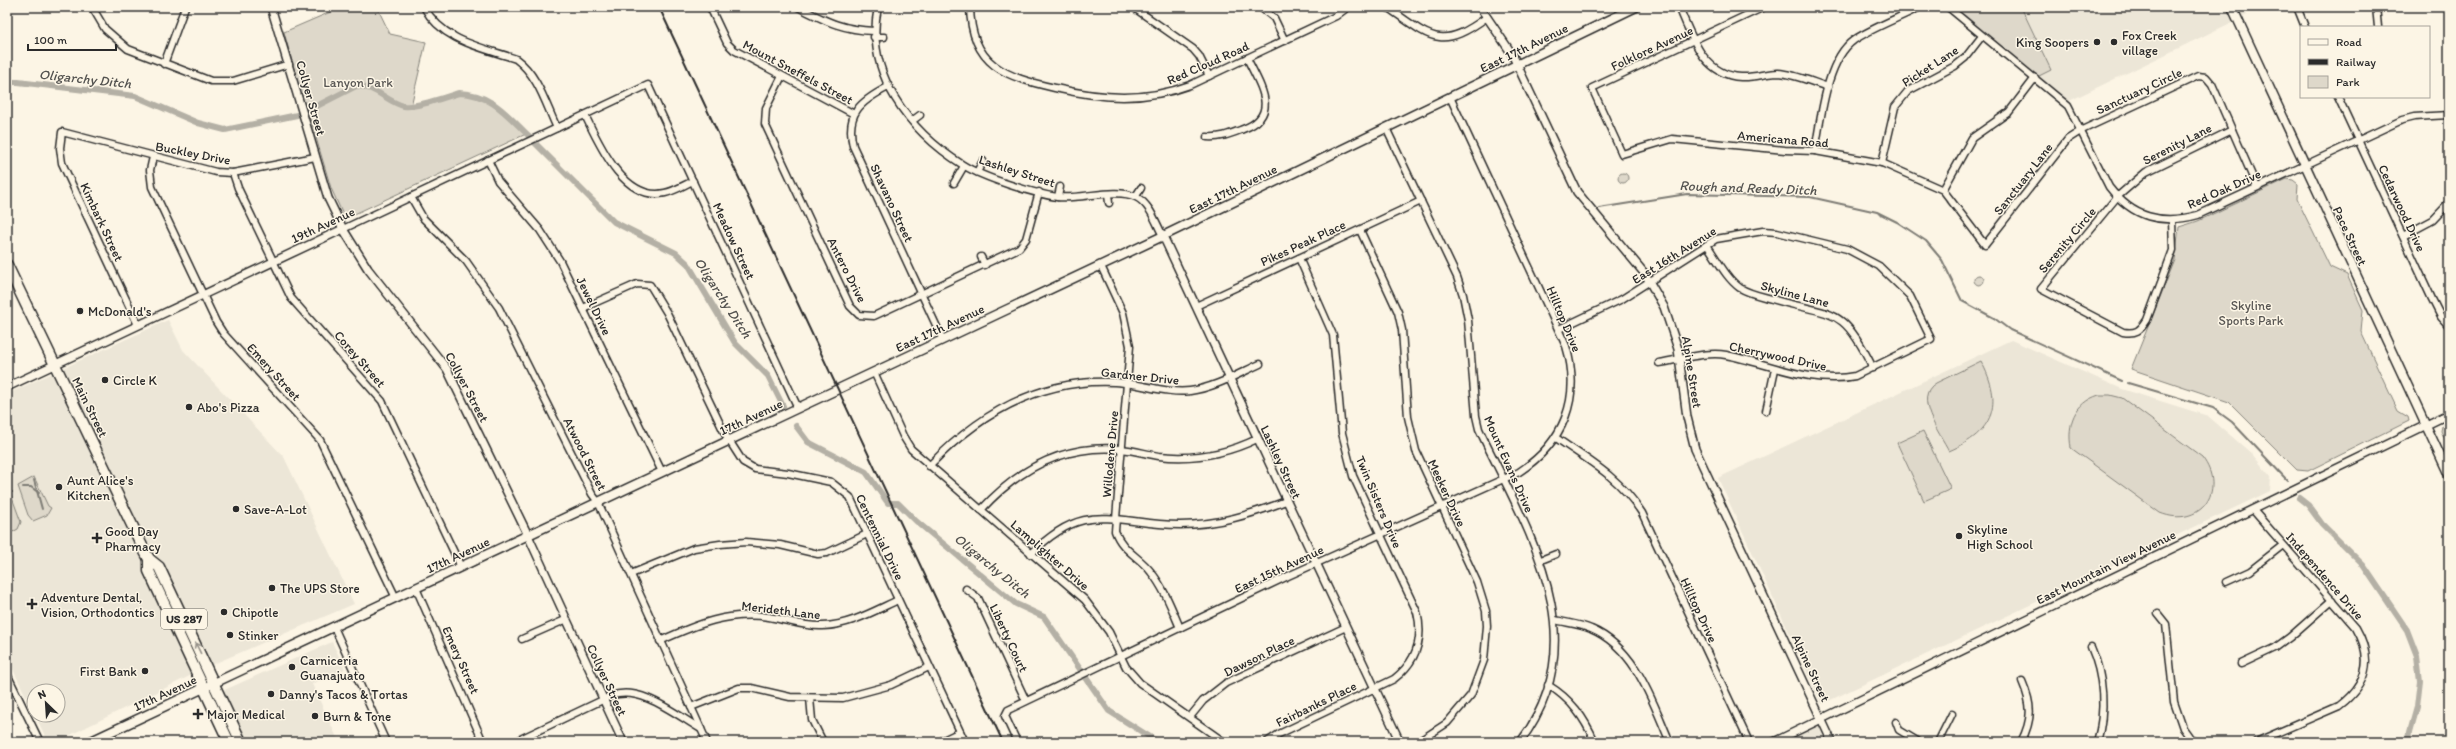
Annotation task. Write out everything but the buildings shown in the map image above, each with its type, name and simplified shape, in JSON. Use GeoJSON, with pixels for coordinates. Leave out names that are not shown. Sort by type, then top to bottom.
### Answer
{"type":"FeatureCollection","features":[{"type":"Feature","properties":{"kind":"highway","name":"Main Street"},"geometry":{"type":"LineString","coordinates":[[7,266],[149,559],[149,571],[229,742]]}},
{"type":"Feature","properties":{"kind":"highway","name":"Main Street"},"geometry":{"type":"LineString","coordinates":[[149,559],[159,566],[215,683],[241,742]]}},
{"type":"Feature","properties":{"kind":"main road","name":"East 17th Avenue"},"geometry":{"type":"LineString","coordinates":[[838,389],[1163,236],[1636,7]]}},
{"type":"Feature","properties":{"kind":"main road","name":"Pace Street"},"geometry":{"type":"LineString","coordinates":[[2232,7],[2449,475]]}},
{"type":"Feature","properties":{"kind":"main road","name":"17th Avenue"},"geometry":{"type":"LineString","coordinates":[[89,742],[838,389]]}},
{"type":"Feature","properties":{"kind":"street"},"geometry":{"type":"LineString","coordinates":[[92,7],[105,29],[118,43],[164,64],[211,81],[233,81],[289,64]]}},
{"type":"Feature","properties":{"kind":"street"},"geometry":{"type":"LineString","coordinates":[[164,64],[185,7]]}},
{"type":"Feature","properties":{"kind":"street","name":"Collyer Street"},"geometry":{"type":"LineString","coordinates":[[271,7],[289,64],[315,158],[328,198],[342,229],[368,269],[447,369],[527,536],[622,742]]}},
{"type":"Feature","properties":{"kind":"street"},"geometry":{"type":"LineString","coordinates":[[424,7],[437,25],[450,35],[516,59],[525,66],[532,74],[557,128]]}},
{"type":"Feature","properties":{"kind":"street","name":"Mount Sneffels Street"},"geometry":{"type":"LineString","coordinates":[[710,7],[727,43],[734,50],[854,114]]}},
{"type":"Feature","properties":{"kind":"street"},"geometry":{"type":"LineString","coordinates":[[798,7],[835,26],[884,37]]}},
{"type":"Feature","properties":{"kind":"street","name":"Lashley Street"},"geometry":{"type":"LineString","coordinates":[[878,7],[874,34],[876,55],[888,87],[912,121],[927,137],[964,166],[977,172],[1058,197],[1122,194],[1136,196],[1149,208],[1400,742]]}},
{"type":"Feature","properties":{"kind":"street","name":"Red Cloud Road"},"geometry":{"type":"LineString","coordinates":[[970,7],[972,32],[983,53],[998,69],[1018,80],[1086,95],[1129,99],[1171,92],[1285,41],[1336,16],[1348,7]]}},
{"type":"Feature","properties":{"kind":"street"},"geometry":{"type":"LineString","coordinates":[[1132,7],[1193,49],[1199,56],[1209,76]]}},
{"type":"Feature","properties":{"kind":"street"},"geometry":{"type":"LineString","coordinates":[[1260,7],[1274,18],[1285,41]]}},
{"type":"Feature","properties":{"kind":"street"},"geometry":{"type":"LineString","coordinates":[[1387,7],[1424,32],[1435,36],[1447,37],[1462,34],[1487,17]]}},
{"type":"Feature","properties":{"kind":"street","name":"Alpine Street"},"geometry":{"type":"LineString","coordinates":[[1480,7],[1500,35],[1517,65],[1577,192],[1651,281],[1672,326],[1680,360],[1687,417],[1696,449],[1832,742]]}},
{"type":"Feature","properties":{"kind":"street"},"geometry":{"type":"LineString","coordinates":[[1679,7],[1693,41],[1707,63],[1727,75],[1743,77],[1778,73],[1828,87]]}},
{"type":"Feature","properties":{"kind":"street","name":"Folklore Avenue"},"geometry":{"type":"LineString","coordinates":[[1592,88],[1764,7]]}},
{"type":"Feature","properties":{"kind":"street"},"geometry":{"type":"LineString","coordinates":[[1815,151],[1828,87],[1840,54],[1854,40],[1920,7]]}},
{"type":"Feature","properties":{"kind":"street","name":"Red Oak Drive"},"geometry":{"type":"LineString","coordinates":[[1948,7],[2068,106],[2082,130],[2109,187],[2117,197],[2136,212],[2154,219],[2172,221],[2198,215],[2405,119],[2449,114]]}},
{"type":"Feature","properties":{"kind":"street"},"geometry":{"type":"LineString","coordinates":[[2297,7],[2306,26]]}},
{"type":"Feature","properties":{"kind":"street"},"geometry":{"type":"LineString","coordinates":[[2376,7],[2378,26]]}},
{"type":"Feature","properties":{"kind":"street","name":"Picket Lane"},"geometry":{"type":"LineString","coordinates":[[1882,164],[1895,107],[1908,91],[1955,66],[1965,58],[1982,36]]}},
{"type":"Feature","properties":{"kind":"street"},"geometry":{"type":"LineString","coordinates":[[1207,137],[1219,138],[1253,126],[1263,116],[1266,103],[1264,94],[1247,58]]}},
{"type":"Feature","properties":{"kind":"street","name":"Antero Drive"},"geometry":{"type":"LineString","coordinates":[[782,76],[766,108],[765,124],[854,311],[859,315],[874,316],[923,295],[1019,248],[1029,240],[1039,192]]}},
{"type":"Feature","properties":{"kind":"street","name":"Sanctuary Circle"},"geometry":{"type":"LineString","coordinates":[[2082,130],[2198,76],[2206,77],[2212,84],[2257,187]]}},
{"type":"Feature","properties":{"kind":"street"},"geometry":{"type":"LineString","coordinates":[[1942,190],[1972,138],[2009,112],[2035,78]]}},
{"type":"Feature","properties":{"kind":"street","name":"19th Avenue"},"geometry":{"type":"LineString","coordinates":[[7,387],[648,85]]}},
{"type":"Feature","properties":{"kind":"street","name":"Meadow Street"},"geometry":{"type":"LineString","coordinates":[[648,85],[694,181],[798,408]]}},
{"type":"Feature","properties":{"kind":"street"},"geometry":{"type":"LineString","coordinates":[[854,114],[871,96],[888,87]]}},
{"type":"Feature","properties":{"kind":"street","name":"Americana Road"},"geometry":{"type":"LineString","coordinates":[[1592,88],[1622,154],[1672,139],[1785,150],[1815,151],[1882,164],[1942,190],[1985,245]]}},
{"type":"Feature","properties":{"kind":"street","name":"Hilltop Drive"},"geometry":{"type":"LineString","coordinates":[[1450,97],[1568,351],[1571,388],[1568,407],[1556,438],[1608,473],[1624,488],[1636,504],[1749,742]]}},
{"type":"Feature","properties":{"kind":"street","name":"Cedarwood Drive"},"geometry":{"type":"LineString","coordinates":[[2338,98],[2432,299],[2441,317],[2449,326]]}},
{"type":"Feature","properties":{"kind":"street"},"geometry":{"type":"LineString","coordinates":[[759,105],[766,108]]}},
{"type":"Feature","properties":{"kind":"street","name":"Shavano Street"},"geometry":{"type":"LineString","coordinates":[[854,114],[851,124],[853,146],[943,340]]}},
{"type":"Feature","properties":{"kind":"street"},"geometry":{"type":"LineString","coordinates":[[585,115],[603,154],[636,188],[654,194],[666,193],[694,181]]}},
{"type":"Feature","properties":{"kind":"street"},"geometry":{"type":"LineString","coordinates":[[912,121],[920,115]]}},
{"type":"Feature","properties":{"kind":"street","name":"Mount Evans Drive"},"geometry":{"type":"LineString","coordinates":[[1386,128],[1457,277],[1463,295],[1468,320],[1476,416],[1479,430],[1541,560],[1552,598],[1555,620],[1555,642],[1548,685],[1536,716],[1520,742]]}},
{"type":"Feature","properties":{"kind":"street","name":"Sanctuary Lane"},"geometry":{"type":"LineString","coordinates":[[1985,245],[2068,139],[2082,130]]}},
{"type":"Feature","properties":{"kind":"street","name":"Serenity Lane"},"geometry":{"type":"LineString","coordinates":[[2117,197],[2146,172],[2232,130]]}},
{"type":"Feature","properties":{"kind":"street","name":"Kimbark Street"},"geometry":{"type":"LineString","coordinates":[[69,134],[62,132],[60,148],[62,163],[138,325]]}},
{"type":"Feature","properties":{"kind":"street","name":"Buckley Drive"},"geometry":{"type":"LineString","coordinates":[[69,134],[153,157],[216,172],[233,173],[315,158]]}},
{"type":"Feature","properties":{"kind":"street","name":"Emery Street"},"geometry":{"type":"LineString","coordinates":[[153,157],[150,170],[152,187],[202,294],[223,333],[320,440],[396,598]]}},
{"type":"Feature","properties":{"kind":"street","name":"Jewel Drive"},"geometry":{"type":"LineString","coordinates":[[488,160],[502,186],[540,230],[560,261],[662,472]]}},
{"type":"Feature","properties":{"kind":"street"},"geometry":{"type":"LineString","coordinates":[[977,172],[983,161]]}},
{"type":"Feature","properties":{"kind":"street"},"geometry":{"type":"LineString","coordinates":[[954,183],[964,166]]}},
{"type":"Feature","properties":{"kind":"street","name":"Corey Street"},"geometry":{"type":"LineString","coordinates":[[233,173],[238,188],[291,298],[382,401],[461,567]]}},
{"type":"Feature","properties":{"kind":"street","name":"Lashley Street"},"geometry":{"type":"LineString","coordinates":[[1058,197],[1060,187]]}},
{"type":"Feature","properties":{"kind":"street"},"geometry":{"type":"LineString","coordinates":[[1136,196],[1141,188]]}},
{"type":"Feature","properties":{"kind":"street"},"geometry":{"type":"LineString","coordinates":[[1108,194],[1109,203]]}},
{"type":"Feature","properties":{"kind":"street","name":"Atwood Street"},"geometry":{"type":"LineString","coordinates":[[411,197],[423,218],[466,261],[500,308],[592,494],[598,502],[707,742]]}},
{"type":"Feature","properties":{"kind":"street","name":"Serenity Circle"},"geometry":{"type":"LineString","coordinates":[[2117,197],[2041,289],[2123,332],[2133,333],[2141,330],[2146,320],[2173,250],[2172,221]]}},
{"type":"Feature","properties":{"kind":"street","name":"Pikes Peak Place"},"geometry":{"type":"LineString","coordinates":[[1196,306],[1421,202]]}},
{"type":"Feature","properties":{"kind":"street"},"geometry":{"type":"LineString","coordinates":[[2403,236],[2433,220],[2449,203]]}},
{"type":"Feature","properties":{"kind":"street","name":"Meeker Drive"},"geometry":{"type":"LineString","coordinates":[[1360,230],[1398,312],[1402,330],[1411,435],[1482,596],[1488,626],[1483,666],[1471,695],[1447,723],[1418,742]]}},
{"type":"Feature","properties":{"kind":"street","name":"East 16th Avenue"},"geometry":{"type":"LineString","coordinates":[[1559,329],[1622,299],[1707,245],[1726,236],[1763,231],[1776,232],[1847,249],[1879,266],[1895,279],[1910,296],[1931,339]]}},
{"type":"Feature","properties":{"kind":"street","name":"Skyline Lane"},"geometry":{"type":"LineString","coordinates":[[1707,245],[1730,278],[1747,292],[1825,311],[1846,323],[1859,340],[1873,368]]}},
{"type":"Feature","properties":{"kind":"street"},"geometry":{"type":"LineString","coordinates":[[981,258],[985,264]]}},
{"type":"Feature","properties":{"kind":"street","name":"Twin Sisters Drive"},"geometry":{"type":"LineString","coordinates":[[1299,258],[1334,335],[1340,421],[1346,455],[1353,476],[1417,612],[1420,633],[1416,653],[1409,665],[1394,680],[1374,688]]}},
{"type":"Feature","properties":{"kind":"street","name":"Willodene Drive"},"geometry":{"type":"LineString","coordinates":[[1100,266],[1123,313],[1129,333],[1130,346],[1115,531],[1118,540],[1124,549],[1148,568],[1160,584],[1180,628]]}},
{"type":"Feature","properties":{"kind":"street","name":"Centennial Drive"},"geometry":{"type":"LineString","coordinates":[[583,308],[637,284],[648,284],[654,288],[729,441],[742,462],[751,467],[810,477],[839,487],[850,497],[965,742]]}},
{"type":"Feature","properties":{"kind":"street","name":"Cherrywood Drive"},"geometry":{"type":"LineString","coordinates":[[1659,363],[1725,355],[1775,369],[1836,379],[1855,376],[1931,339]]}},
{"type":"Feature","properties":{"kind":"street","name":"Gardner Drive"},"geometry":{"type":"LineString","coordinates":[[929,466],[967,430],[1001,408],[1025,397],[1069,384],[1128,383],[1173,391],[1189,391],[1208,387],[1260,364]]}},
{"type":"Feature","properties":{"kind":"street"},"geometry":{"type":"LineString","coordinates":[[1766,411],[1775,369]]}},
{"type":"Feature","properties":{"kind":"street","name":"Lamplighter Drive"},"geometry":{"type":"LineString","coordinates":[[874,372],[906,441],[929,466],[1078,594],[1098,615],[1109,632],[1126,667],[1140,683],[1224,742]]}},
{"type":"Feature","properties":{"kind":"street","name":"East Mountain View Avenue"},"geometry":{"type":"LineString","coordinates":[[1774,742],[2449,414]]}},
{"type":"Feature","properties":{"kind":"street","name":"East 15th Avenue"},"geometry":{"type":"LineString","coordinates":[[1017,742],[1005,713],[1008,710],[1316,564],[1503,480],[1533,463],[1556,438]]}},
{"type":"Feature","properties":{"kind":"street"},"geometry":{"type":"LineString","coordinates":[[981,510],[1012,480],[1052,458],[1091,449],[1121,449],[1158,456],[1193,458],[1232,450],[1257,439]]}},
{"type":"Feature","properties":{"kind":"street"},"geometry":{"type":"LineString","coordinates":[[1031,554],[1046,538],[1076,522],[1092,518],[1115,518],[1155,524],[1208,524],[1234,519],[1286,501]]}},
{"type":"Feature","properties":{"kind":"street","name":"Independence Drive"},"geometry":{"type":"LineString","coordinates":[[2253,510],[2356,628],[2364,645],[2366,664],[2361,685]]}},
{"type":"Feature","properties":{"kind":"street"},"geometry":{"type":"LineString","coordinates":[[631,574],[694,548],[746,542],[774,544],[818,554],[833,550],[867,534]]}},
{"type":"Feature","properties":{"kind":"street"},"geometry":{"type":"LineString","coordinates":[[2226,582],[2250,571],[2283,545]]}},
{"type":"Feature","properties":{"kind":"street"},"geometry":{"type":"LineString","coordinates":[[1541,560],[1556,554]]}},
{"type":"Feature","properties":{"kind":"street","name":"Emery Street"},"geometry":{"type":"LineString","coordinates":[[416,588],[483,742]]}},
{"type":"Feature","properties":{"kind":"street","name":"Liberty Court"},"geometry":{"type":"LineString","coordinates":[[966,589],[978,598],[1026,701]]}},
{"type":"Feature","properties":{"kind":"street","name":"Merideth Lane"},"geometry":{"type":"LineString","coordinates":[[660,641],[693,625],[731,616],[771,617],[807,626],[840,624],[857,619],[898,600]]}},
{"type":"Feature","properties":{"kind":"street"},"geometry":{"type":"LineString","coordinates":[[2241,664],[2275,648],[2290,637],[2332,600]]}},
{"type":"Feature","properties":{"kind":"street"},"geometry":{"type":"LineString","coordinates":[[2158,614],[2166,624],[2177,715],[2193,742]]}},
{"type":"Feature","properties":{"kind":"street"},"geometry":{"type":"LineString","coordinates":[[522,640],[565,620]]}},
{"type":"Feature","properties":{"kind":"street"},"geometry":{"type":"LineString","coordinates":[[1555,620],[1590,628],[1612,642],[1625,654],[1636,668],[1670,742]]}},
{"type":"Feature","properties":{"kind":"street"},"geometry":{"type":"LineString","coordinates":[[334,627],[386,742]]}},
{"type":"Feature","properties":{"kind":"street","name":"Dawson Place"},"geometry":{"type":"LineString","coordinates":[[1190,717],[1202,701],[1226,683],[1346,627]]}},
{"type":"Feature","properties":{"kind":"street"},"geometry":{"type":"LineString","coordinates":[[2091,647],[2099,666],[2102,701],[2102,720],[2097,742]]}},
{"type":"Feature","properties":{"kind":"street"},"geometry":{"type":"LineString","coordinates":[[691,707],[739,688],[751,688],[790,697],[843,698],[891,684],[929,667]]}},
{"type":"Feature","properties":{"kind":"street"},"geometry":{"type":"LineString","coordinates":[[7,674],[40,742]]}},
{"type":"Feature","properties":{"kind":"street"},"geometry":{"type":"LineString","coordinates":[[2022,681],[2031,707],[2028,729],[2022,742]]}},
{"type":"Feature","properties":{"kind":"street"},"geometry":{"type":"LineString","coordinates":[[1548,685],[1570,701],[1580,712],[1595,742]]}},
{"type":"Feature","properties":{"kind":"street"},"geometry":{"type":"LineString","coordinates":[[2256,742],[2339,706],[2361,685],[2368,689]]}},
{"type":"Feature","properties":{"kind":"street","name":"Fairbanks Place"},"geometry":{"type":"LineString","coordinates":[[1267,742],[1279,734],[1374,688]]}},
{"type":"Feature","properties":{"kind":"street"},"geometry":{"type":"LineString","coordinates":[[514,742],[617,694],[635,694],[701,729]]}},
{"type":"Feature","properties":{"kind":"street"},"geometry":{"type":"LineString","coordinates":[[810,698],[812,720],[823,742]]}},
{"type":"Feature","properties":{"kind":"street"},"geometry":{"type":"LineString","coordinates":[[1938,742],[1952,714]]}},
{"type":"Feature","properties":{"kind":"street"},"geometry":{"type":"LineString","coordinates":[[1896,722],[1899,730],[1919,742]]}},
{"type":"Feature","properties":{"kind":"street"},"geometry":{"type":"LineString","coordinates":[[939,742],[960,732]]}},
{"type":"Feature","properties":{"kind":"shaded area","name":"Fox Creek village"},"geometry":{"type":"Polygon","coordinates":[[[2021,7],[2243,7],[2247,15],[2065,103],[2035,78],[2051,70],[2021,7]]]}},
{"type":"Feature","properties":{"kind":"shaded area"},"geometry":{"type":"Polygon","coordinates":[[[168,320],[183,350],[284,457],[354,604],[218,662],[56,742],[48,742],[39,723],[66,723],[66,683],[26,683],[26,696],[7,657],[7,394],[168,320]]]}},
{"type":"Feature","properties":{"kind":"shaded area","name":"Skyline High School"},"geometry":{"type":"Polygon","coordinates":[[[2011,340],[2122,389],[2208,416],[2252,454],[2271,477],[2270,491],[1822,704],[1718,478],[2011,340]]]}},
{"type":"Feature","properties":{"kind":"shaded area"},"geometry":{"type":"Polygon","coordinates":[[[332,642],[345,669],[312,684],[339,742],[243,742],[220,692],[332,642]]]}},
{"type":"Feature","properties":{"kind":"shaded area"},"geometry":{"type":"Polygon","coordinates":[[[1821,719],[1832,742],[1774,742],[1821,719]]]}},
{"type":"Feature","properties":{"kind":"green space","name":"Lanyon Park"},"geometry":{"type":"Polygon","coordinates":[[[342,7],[377,7],[390,34],[426,42],[411,106],[453,95],[474,95],[485,98],[499,106],[526,134],[348,217],[344,217],[331,188],[311,121],[306,113],[284,32],[342,7]]]}},
{"type":"Feature","properties":{"kind":"green space"},"geometry":{"type":"Polygon","coordinates":[[[1948,7],[2021,7],[2051,70],[2035,78],[1948,7]]]}},
{"type":"Feature","properties":{"kind":"green space"},"geometry":{"type":"Polygon","coordinates":[[[1621,173],[1625,173],[1627,174],[1627,182],[1621,183],[1618,180],[1618,176],[1621,173]]]}},
{"type":"Feature","properties":{"kind":"green space","name":"Skyline Sports Park"},"geometry":{"type":"Polygon","coordinates":[[[2287,179],[2293,180],[2298,184],[2297,199],[2330,267],[2347,275],[2363,310],[2361,332],[2398,411],[2408,417],[2409,421],[2308,471],[2297,470],[2229,402],[2131,369],[2175,260],[2179,227],[2198,221],[2287,179]]]}},
{"type":"Feature","properties":{"kind":"green space"},"geometry":{"type":"Polygon","coordinates":[[[1977,275],[1981,275],[1983,276],[1983,284],[1977,285],[1974,282],[1974,278],[1977,275]]]}},
{"type":"Feature","properties":{"kind":"green space"},"geometry":{"type":"Polygon","coordinates":[[[1981,361],[1988,376],[1992,391],[1993,403],[1990,415],[1985,426],[1976,435],[1949,451],[1930,416],[1927,406],[1929,389],[1936,383],[1981,361]]]}},
{"type":"Feature","properties":{"kind":"green space"},"geometry":{"type":"Polygon","coordinates":[[[2099,395],[2110,395],[2122,398],[2202,457],[2209,470],[2212,482],[2211,494],[2206,504],[2198,511],[2187,516],[2174,517],[2160,513],[2071,448],[2070,431],[2074,416],[2084,403],[2099,395]]]}},
{"type":"Feature","properties":{"kind":"green space"},"geometry":{"type":"Polygon","coordinates":[[[2449,421],[2449,448],[2441,431],[2442,426],[2449,421]]]}},
{"type":"Feature","properties":{"kind":"green space"},"geometry":{"type":"Polygon","coordinates":[[[1923,431],[1951,489],[1924,501],[1897,443],[1923,431]]]}},
{"type":"Feature","properties":{"kind":"green space"},"geometry":{"type":"Polygon","coordinates":[[[34,477],[48,506],[51,508],[47,515],[33,521],[28,515],[18,486],[34,477]]]}},
{"type":"Feature","properties":{"kind":"green space"},"geometry":{"type":"Polygon","coordinates":[[[7,484],[21,522],[18,529],[7,535],[7,484]]]}},
{"type":"Feature","properties":{"kind":"waterway","name":"Oligarchy Ditch"},"geometry":{"type":"LineString","coordinates":[[7,82],[135,96],[198,123],[225,130],[297,115]]}},
{"type":"Feature","properties":{"kind":"waterway","name":"Oligarchy Ditch"},"geometry":{"type":"LineString","coordinates":[[307,111],[356,86],[369,88],[404,106],[423,104],[459,93],[471,94],[481,97],[498,107],[529,136]]}},
{"type":"Feature","properties":{"kind":"waterway","name":"Oligarchy Ditch"},"geometry":{"type":"LineString","coordinates":[[535,143],[614,222],[676,253],[688,264],[735,343],[768,376],[783,406]]}},
{"type":"Feature","properties":{"kind":"waterway","name":"Rough and Ready Ditch"},"geometry":{"type":"LineString","coordinates":[[1599,208],[1687,194],[1810,197],[1877,212],[1897,222],[1926,241],[1942,260],[1962,301],[1994,318],[2010,330],[2122,381]]}},
{"type":"Feature","properties":{"kind":"waterway","name":"Rough and Ready Ditch"},"geometry":{"type":"LineString","coordinates":[[2128,383],[2213,408],[2232,422],[2287,480]]}},
{"type":"Feature","properties":{"kind":"waterway","name":"Oligarchy Ditch"},"geometry":{"type":"LineString","coordinates":[[796,426],[808,442],[866,472],[888,503],[898,503],[916,521],[1016,604],[1044,617],[1109,711],[1158,742]]}},
{"type":"Feature","properties":{"kind":"waterway"},"geometry":{"type":"LineString","coordinates":[[34,480],[42,509]]}},
{"type":"Feature","properties":{"kind":"waterway"},"geometry":{"type":"LineString","coordinates":[[23,487],[31,487],[39,493]]}},
{"type":"Feature","properties":{"kind":"waterway"},"geometry":{"type":"LineString","coordinates":[[8,493],[12,492]]}},
{"type":"Feature","properties":{"kind":"waterway","name":"Rough and Ready Ditch"},"geometry":{"type":"LineString","coordinates":[[2299,498],[2308,505],[2322,524],[2363,565],[2407,630],[2417,656],[2420,681],[2417,707],[2410,732],[2409,742]]}},
{"type":"Feature","properties":{"kind":"railway"},"geometry":{"type":"LineString","coordinates":[[659,7],[1003,742]]}},
{"type":"Feature","properties":{"kind":"place","name":"King Soopers"},"geometry":{"type":"Point","coordinates":[2097,42]}},
{"type":"Feature","properties":{"kind":"place","name":"Fox Creek village"},"geometry":{"type":"Point","coordinates":[2114,42]}},
{"type":"Feature","properties":{"kind":"place","name":"McDonald's"},"geometry":{"type":"Point","coordinates":[80,311]}},
{"type":"Feature","properties":{"kind":"place","name":"Circle K"},"geometry":{"type":"Point","coordinates":[105,380]}},
{"type":"Feature","properties":{"kind":"place","name":"Abo's Pizza"},"geometry":{"type":"Point","coordinates":[189,407]}},
{"type":"Feature","properties":{"kind":"place","name":"Aunt Alice's Kitchen"},"geometry":{"type":"Point","coordinates":[59,487]}},
{"type":"Feature","properties":{"kind":"place","name":"Save-A-Lot"},"geometry":{"type":"Point","coordinates":[236,509]}},
{"type":"Feature","properties":{"kind":"place","name":"Skyline High School"},"geometry":{"type":"Point","coordinates":[1959,536]}},
{"type":"Feature","properties":{"kind":"place","name":"Good Day Pharmacy"},"geometry":{"type":"Point","coordinates":[97,538]}},
{"type":"Feature","properties":{"kind":"place","name":"The UPS Store"},"geometry":{"type":"Point","coordinates":[272,588]}},
{"type":"Feature","properties":{"kind":"place","name":"Adventure Dental, Vision, Orthodontics"},"geometry":{"type":"Point","coordinates":[32,604]}},
{"type":"Feature","properties":{"kind":"place","name":"Chipotle"},"geometry":{"type":"Point","coordinates":[224,612]}},
{"type":"Feature","properties":{"kind":"place","name":"Stinker"},"geometry":{"type":"Point","coordinates":[230,635]}},
{"type":"Feature","properties":{"kind":"place","name":"Carniceria Guanajuato"},"geometry":{"type":"Point","coordinates":[292,667]}},
{"type":"Feature","properties":{"kind":"place","name":"First Bank"},"geometry":{"type":"Point","coordinates":[145,671]}},
{"type":"Feature","properties":{"kind":"place","name":"Danny's Tacos & Tortas"},"geometry":{"type":"Point","coordinates":[271,694]}},
{"type":"Feature","properties":{"kind":"place","name":"Major Medical"},"geometry":{"type":"Point","coordinates":[198,714]}},
{"type":"Feature","properties":{"kind":"place","name":"Burn & Tone"},"geometry":{"type":"Point","coordinates":[315,716]}}]}
